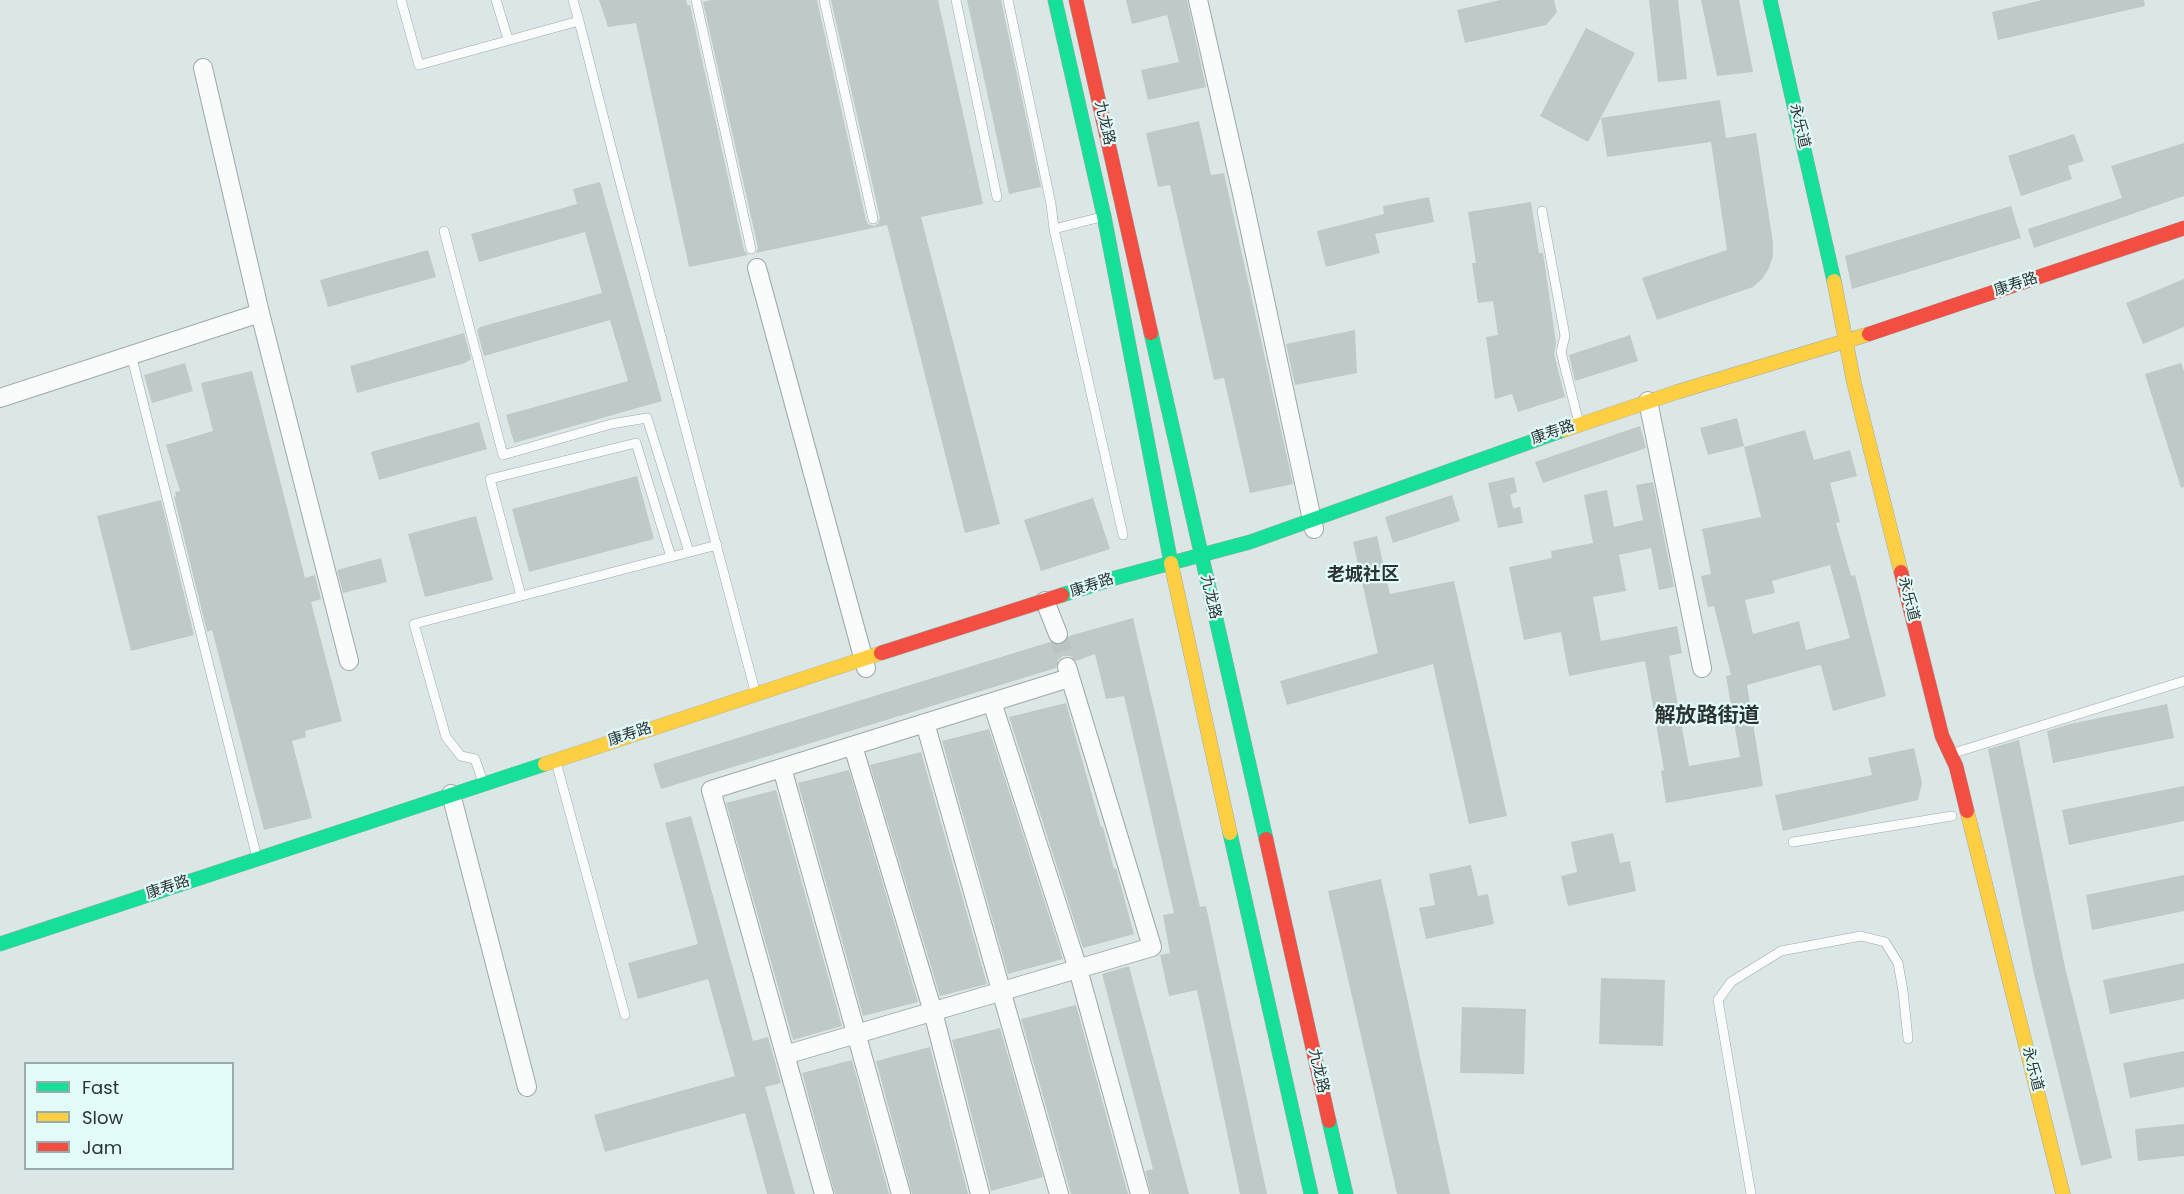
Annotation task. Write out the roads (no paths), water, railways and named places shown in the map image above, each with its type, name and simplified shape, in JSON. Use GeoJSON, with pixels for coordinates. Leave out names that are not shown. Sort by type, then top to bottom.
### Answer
{"type":"FeatureCollection","features":[{"type":"Feature","properties":{"kind":"street","name":"九龙路"},"geometry":{"type":"LineString","coordinates":[[1055,0],[1104,216],[1172,568],[1311,1194]]}},
{"type":"Feature","properties":{"kind":"street","name":"九龙路"},"geometry":{"type":"LineString","coordinates":[[1076,0],[1346,1194]]}},
{"type":"Feature","properties":{"kind":"street"},"geometry":{"type":"LineString","coordinates":[[1198,0],[1246,210],[1313,525]]}},
{"type":"Feature","properties":{"kind":"street","name":"永乐道"},"geometry":{"type":"LineString","coordinates":[[1758,0],[1944,756],[1956,766],[2063,1194]]}},
{"type":"Feature","properties":{"kind":"street","name":"永乐道"},"geometry":{"type":"LineString","coordinates":[[1770,0],[1842,347]]}},
{"type":"Feature","properties":{"kind":"street"},"geometry":{"type":"LineString","coordinates":[[203,68],[260,313],[349,661]]}},
{"type":"Feature","properties":{"kind":"street","name":"康寿路"},"geometry":{"type":"LineString","coordinates":[[1842,347],[2184,228]]}},
{"type":"Feature","properties":{"kind":"street","name":"康寿路"},"geometry":{"type":"LineString","coordinates":[[0,955],[258,864],[557,764],[1047,606],[1172,568],[1253,551],[1313,525],[1649,407],[2184,239]]}},
{"type":"Feature","properties":{"kind":"street"},"geometry":{"type":"LineString","coordinates":[[758,268],[864,664]]}},
{"type":"Feature","properties":{"kind":"street"},"geometry":{"type":"LineString","coordinates":[[0,398],[260,313]]}},
{"type":"Feature","properties":{"kind":"street"},"geometry":{"type":"LineString","coordinates":[[1649,407],[1702,668]]}},
{"type":"Feature","properties":{"kind":"street"},"geometry":{"type":"LineString","coordinates":[[1047,606],[1058,634]]}},
{"type":"Feature","properties":{"kind":"street"},"geometry":{"type":"LineString","coordinates":[[785,1055],[1152,947],[1068,672],[992,702],[711,790],[785,1055],[824,1194]]}},
{"type":"Feature","properties":{"kind":"street"},"geometry":{"type":"LineString","coordinates":[[992,702],[1078,969],[1140,1194]]}},
{"type":"Feature","properties":{"kind":"street"},"geometry":{"type":"LineString","coordinates":[[925,723],[1059,1194]]}},
{"type":"Feature","properties":{"kind":"street"},"geometry":{"type":"LineString","coordinates":[[853,746],[933,1012],[981,1194]]}},
{"type":"Feature","properties":{"kind":"street"},"geometry":{"type":"LineString","coordinates":[[782,768],[901,1194]]}},
{"type":"Feature","properties":{"kind":"street"},"geometry":{"type":"LineString","coordinates":[[452,799],[527,1087]]}},
{"type":"Feature","properties":{"kind":"street","name":"康寿路"},"geometry":{"type":"LineString","coordinates":[[0,944],[258,864]]}},
{"type":"Feature","properties":{"kind":"lane"},"geometry":{"type":"LineString","coordinates":[[400,0],[419,65],[579,21]]}},
{"type":"Feature","properties":{"kind":"lane"},"geometry":{"type":"LineString","coordinates":[[496,0],[508,39]]}},
{"type":"Feature","properties":{"kind":"lane"},"geometry":{"type":"LineString","coordinates":[[573,0],[757,699]]}},
{"type":"Feature","properties":{"kind":"lane"},"geometry":{"type":"LineString","coordinates":[[696,0],[751,249]]}},
{"type":"Feature","properties":{"kind":"lane"},"geometry":{"type":"LineString","coordinates":[[824,0],[873,219]]}},
{"type":"Feature","properties":{"kind":"lane"},"geometry":{"type":"LineString","coordinates":[[956,0],[997,197]]}},
{"type":"Feature","properties":{"kind":"lane"},"geometry":{"type":"LineString","coordinates":[[1008,0],[1051,204],[1054,229],[1123,535]]}},
{"type":"Feature","properties":{"kind":"lane"},"geometry":{"type":"LineString","coordinates":[[1542,211],[1564,336],[1561,352],[1581,430]]}},
{"type":"Feature","properties":{"kind":"lane"},"geometry":{"type":"LineString","coordinates":[[1054,229],[1104,216]]}},
{"type":"Feature","properties":{"kind":"lane"},"geometry":{"type":"LineString","coordinates":[[444,231],[503,455],[611,424],[647,418],[689,552]]}},
{"type":"Feature","properties":{"kind":"lane"},"geometry":{"type":"LineString","coordinates":[[131,354],[258,864]]}},
{"type":"Feature","properties":{"kind":"lane"},"geometry":{"type":"LineString","coordinates":[[520,596],[490,478],[636,443],[671,557]]}},
{"type":"Feature","properties":{"kind":"lane"},"geometry":{"type":"LineString","coordinates":[[485,788],[476,759],[461,756],[446,737],[414,624],[717,545]]}},
{"type":"Feature","properties":{"kind":"lane"},"geometry":{"type":"LineString","coordinates":[[1944,756],[2184,681]]}},
{"type":"Feature","properties":{"kind":"lane"},"geometry":{"type":"LineString","coordinates":[[557,764],[625,1015]]}},
{"type":"Feature","properties":{"kind":"lane"},"geometry":{"type":"LineString","coordinates":[[1793,842],[1952,816]]}},
{"type":"Feature","properties":{"kind":"lane"},"geometry":{"type":"LineString","coordinates":[[1751,1194],[1718,1000],[1731,982],[1782,951],[1861,936],[1886,942],[1898,963],[1904,991],[1908,1040]]}},
{"type":"Feature","properties":{"kind":"tunnel"},"geometry":{"type":"LineString","coordinates":[[1058,634],[1067,667]]}},
{"type":"Feature","properties":{"kind":"district","name":"老城社区"},"geometry":{"type":"Point","coordinates":[1363,575]}},
{"type":"Feature","properties":{"kind":"district","name":"解放路街道"},"geometry":{"type":"Point","coordinates":[1707,717]}}]}
